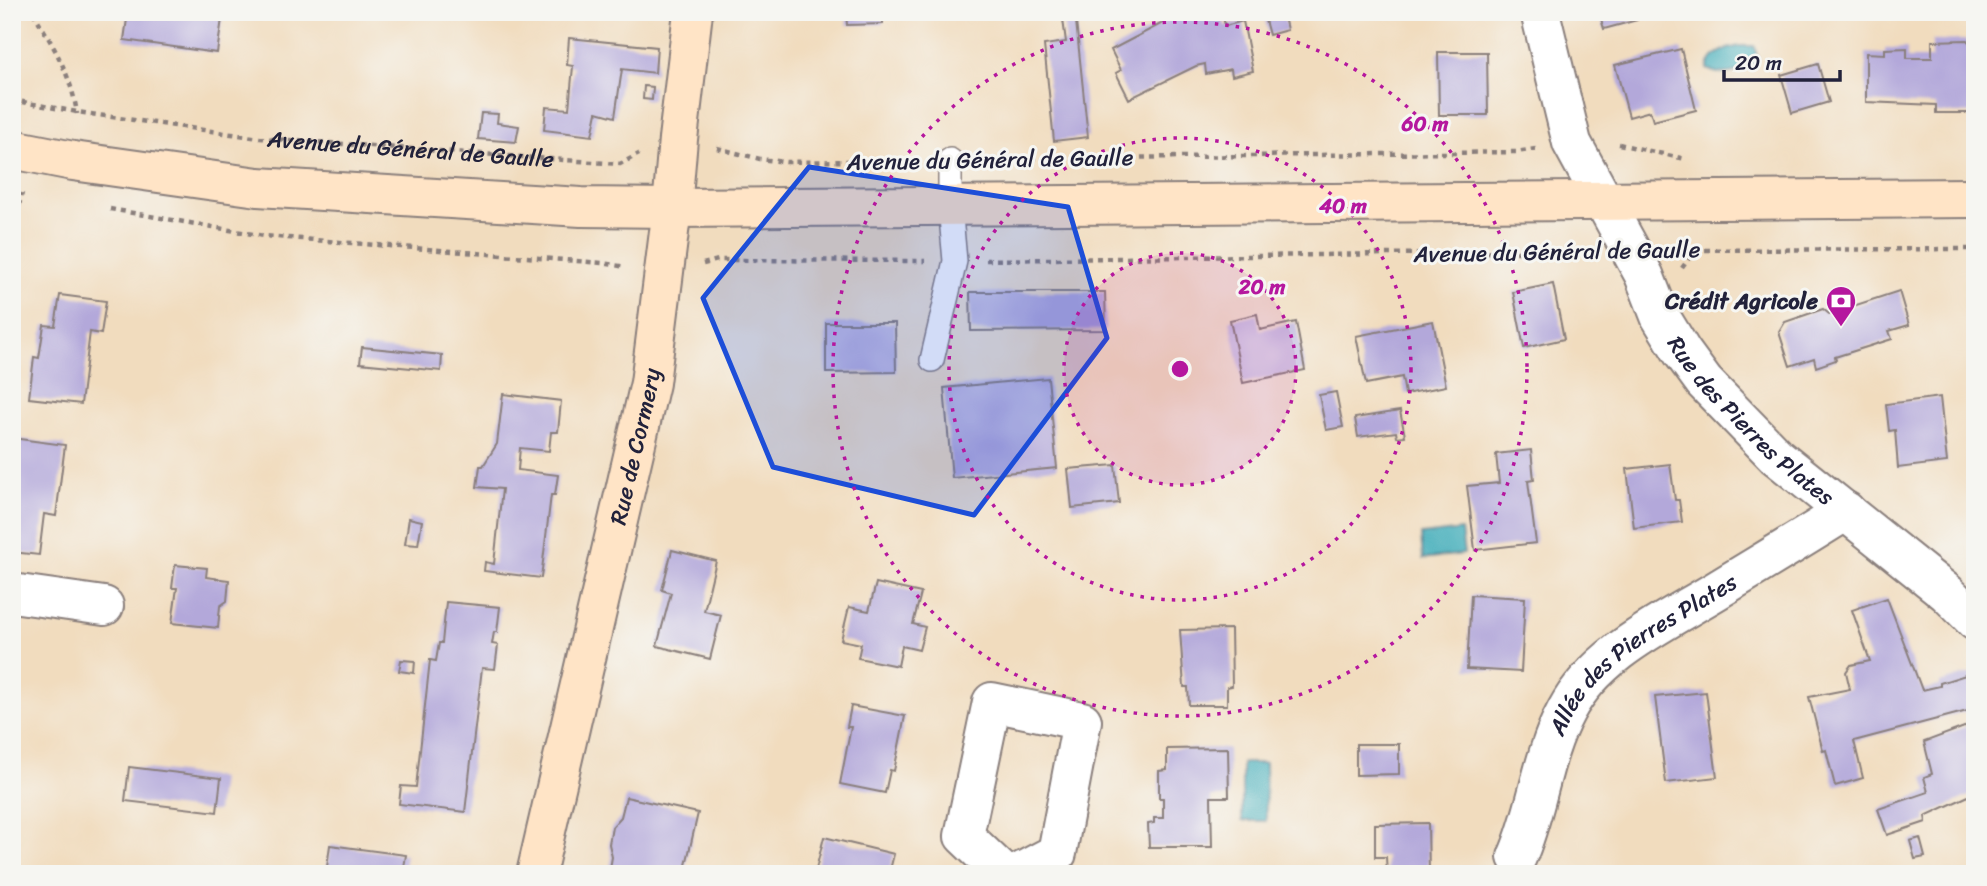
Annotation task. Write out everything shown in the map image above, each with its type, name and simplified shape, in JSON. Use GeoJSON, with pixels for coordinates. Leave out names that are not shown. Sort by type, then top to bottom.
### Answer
{"type":"FeatureCollection","features":[{"type":"Feature","properties":{"kind":"street","name":"Rue de Cormery"},"geometry":{"type":"LineString","coordinates":[[536,874],[650,383],[693,12]]}},
{"type":"Feature","properties":{"kind":"street","name":"Rue des Pierres Plates"},"geometry":{"type":"LineString","coordinates":[[1540,12],[1572,143],[1644,275],[1660,317],[1704,382],[1776,456],[1947,593],[1975,621]]}},
{"type":"Feature","properties":{"kind":"street","name":"Avenue du Général de Gaulle"},"geometry":{"type":"LineString","coordinates":[[12,149],[258,187],[581,207],[1975,198]]}},
{"type":"Feature","properties":{"kind":"street","name":"Allée des Pierres Plates"},"geometry":{"type":"LineString","coordinates":[[1517,857],[1526,836],[1547,754],[1566,710],[1585,680],[1612,656],[1651,630],[1846,511]]}},
{"type":"Feature","properties":{"kind":"street"},"geometry":{"type":"LineString","coordinates":[[12,593],[104,606]]}},
{"type":"Feature","properties":{"kind":"street"},"geometry":{"type":"LineString","coordinates":[[1004,874],[964,836],[992,702],[1082,721],[1057,853],[1017,874]]}},
{"type":"Feature","properties":{"kind":"lane"},"geometry":{"type":"LineString","coordinates":[[932,360],[955,261],[950,206],[950,160]]}},
{"type":"Feature","properties":{"kind":"path"},"geometry":{"type":"LineString","coordinates":[[33,12],[71,82],[77,112],[73,160]]}},
{"type":"Feature","properties":{"kind":"path","name":"Avenue du Général de Gaulle"},"geometry":{"type":"LineString","coordinates":[[12,100],[260,138],[620,164],[654,147],[678,139],[760,159],[786,162],[1516,152],[1597,136],[1629,148],[1692,160]]}},
{"type":"Feature","properties":{"kind":"path"},"geometry":{"type":"LineString","coordinates":[[12,191],[35,195]]}},
{"type":"Feature","properties":{"kind":"path"},"geometry":{"type":"LineString","coordinates":[[12,235],[22,193]]}},
{"type":"Feature","properties":{"kind":"path","name":"Avenue du Général de Gaulle"},"geometry":{"type":"LineString","coordinates":[[103,208],[264,236],[602,263],[664,273],[718,260],[955,261],[1975,249]]}},
{"type":"Feature","properties":{"kind":"highlighted area"},"geometry":{"type":"Polygon","coordinates":[[[809,167],[1068,207],[1107,338],[974,515],[773,467],[703,298],[809,167]]]}},
{"type":"Feature","properties":{"kind":"water"},"geometry":{"type":"Polygon","coordinates":[[[1740,46],[1754,46],[1758,60],[1733,72],[1719,73],[1707,69],[1711,60],[1719,53],[1740,46]]]}},
{"type":"Feature","properties":{"kind":"water"},"geometry":{"type":"Polygon","coordinates":[[[1461,530],[1464,554],[1423,559],[1421,535],[1461,530]]]}},
{"type":"Feature","properties":{"kind":"water"},"geometry":{"type":"Polygon","coordinates":[[[1242,763],[1265,763],[1266,821],[1242,821],[1242,763]]]}},
{"type":"Feature","properties":{"kind":"building"},"geometry":{"type":"Polygon","coordinates":[[[128,12],[223,12],[217,53],[124,40],[128,12]]]}},
{"type":"Feature","properties":{"kind":"building"},"geometry":{"type":"Polygon","coordinates":[[[846,12],[883,12],[883,24],[847,25],[846,12]]]}},
{"type":"Feature","properties":{"kind":"building"},"geometry":{"type":"Polygon","coordinates":[[[1062,12],[1075,12],[1088,137],[1054,141],[1044,45],[1066,42],[1062,12]]]}},
{"type":"Feature","properties":{"kind":"building"},"geometry":{"type":"Polygon","coordinates":[[[1191,12],[1222,12],[1225,26],[1243,21],[1253,71],[1232,76],[1231,69],[1206,74],[1205,64],[1196,66],[1129,99],[1116,73],[1121,70],[1111,50],[1178,15],[1191,12]]]}},
{"type":"Feature","properties":{"kind":"building"},"geometry":{"type":"Polygon","coordinates":[[[1283,12],[1287,30],[1269,35],[1263,13],[1283,12]]]}},
{"type":"Feature","properties":{"kind":"building"},"geometry":{"type":"Polygon","coordinates":[[[1599,12],[1635,12],[1637,20],[1604,29],[1599,12]]]}},
{"type":"Feature","properties":{"kind":"building"},"geometry":{"type":"Polygon","coordinates":[[[569,38],[657,47],[655,73],[622,69],[615,117],[597,112],[592,136],[544,130],[546,107],[569,109],[573,66],[567,65],[569,38]]]}},
{"type":"Feature","properties":{"kind":"building"},"geometry":{"type":"Polygon","coordinates":[[[1967,40],[1971,45],[1973,58],[1974,113],[1936,113],[1936,105],[1866,102],[1866,53],[1885,54],[1885,49],[1907,48],[1907,58],[1932,58],[1932,41],[1967,40]]]}},
{"type":"Feature","properties":{"kind":"building"},"geometry":{"type":"Polygon","coordinates":[[[1681,49],[1696,110],[1653,121],[1650,111],[1629,117],[1615,65],[1681,49]]]}},
{"type":"Feature","properties":{"kind":"building"},"geometry":{"type":"Polygon","coordinates":[[[1438,52],[1487,52],[1488,115],[1439,115],[1438,52]]]}},
{"type":"Feature","properties":{"kind":"building"},"geometry":{"type":"Polygon","coordinates":[[[1818,64],[1829,102],[1792,113],[1781,75],[1818,64]]]}},
{"type":"Feature","properties":{"kind":"building"},"geometry":{"type":"Polygon","coordinates":[[[644,86],[653,87],[652,100],[643,99],[644,86]]]}},
{"type":"Feature","properties":{"kind":"building"},"geometry":{"type":"Polygon","coordinates":[[[481,113],[498,114],[497,123],[519,126],[516,142],[478,139],[481,113]]]}},
{"type":"Feature","properties":{"kind":"building"},"geometry":{"type":"Polygon","coordinates":[[[1553,284],[1564,339],[1524,348],[1513,292],[1553,284]]]}},
{"type":"Feature","properties":{"kind":"building","name":"Crédit Agricole"},"geometry":{"type":"Polygon","coordinates":[[[1899,291],[1909,325],[1889,331],[1892,339],[1835,357],[1836,360],[1816,367],[1814,358],[1790,366],[1779,332],[1785,322],[1823,309],[1829,314],[1899,291]]]}},
{"type":"Feature","properties":{"kind":"building"},"geometry":{"type":"Polygon","coordinates":[[[970,292],[1105,292],[1106,330],[971,331],[970,292]]]}},
{"type":"Feature","properties":{"kind":"building"},"geometry":{"type":"Polygon","coordinates":[[[60,295],[106,301],[101,334],[90,332],[81,404],[29,398],[34,357],[39,358],[44,325],[55,326],[60,295]]]}},
{"type":"Feature","properties":{"kind":"building"},"geometry":{"type":"Polygon","coordinates":[[[1257,314],[1260,330],[1296,322],[1305,370],[1243,383],[1230,320],[1257,314]]]}},
{"type":"Feature","properties":{"kind":"building"},"geometry":{"type":"Polygon","coordinates":[[[1433,321],[1446,386],[1405,394],[1402,377],[1366,384],[1356,336],[1433,321]]]}},
{"type":"Feature","properties":{"kind":"building"},"geometry":{"type":"Polygon","coordinates":[[[826,323],[895,323],[896,372],[826,373],[826,323]]]}},
{"type":"Feature","properties":{"kind":"building"},"geometry":{"type":"Polygon","coordinates":[[[362,347],[442,355],[441,371],[360,363],[362,347]]]}},
{"type":"Feature","properties":{"kind":"building"},"geometry":{"type":"Polygon","coordinates":[[[1048,378],[1057,468],[952,478],[944,388],[1048,378]]]}},
{"type":"Feature","properties":{"kind":"building"},"geometry":{"type":"Polygon","coordinates":[[[1336,392],[1343,427],[1326,430],[1319,395],[1336,392]]]}},
{"type":"Feature","properties":{"kind":"building"},"geometry":{"type":"Polygon","coordinates":[[[503,394],[561,401],[558,432],[551,432],[549,451],[520,448],[518,470],[558,475],[555,495],[551,495],[541,578],[484,571],[485,562],[494,564],[502,489],[477,487],[480,466],[483,466],[497,444],[503,394]]]}},
{"type":"Feature","properties":{"kind":"building"},"geometry":{"type":"Polygon","coordinates":[[[1940,397],[1947,462],[1898,468],[1895,430],[1889,431],[1886,404],[1940,397]]]}},
{"type":"Feature","properties":{"kind":"building"},"geometry":{"type":"Polygon","coordinates":[[[1400,411],[1405,436],[1397,437],[1396,432],[1358,437],[1355,418],[1400,411]]]}},
{"type":"Feature","properties":{"kind":"building"},"geometry":{"type":"Polygon","coordinates":[[[12,438],[65,445],[56,516],[44,514],[39,555],[12,552],[12,438]]]}},
{"type":"Feature","properties":{"kind":"building"},"geometry":{"type":"Polygon","coordinates":[[[1531,450],[1534,480],[1528,481],[1536,543],[1475,550],[1467,486],[1499,483],[1496,454],[1531,450]]]}},
{"type":"Feature","properties":{"kind":"building"},"geometry":{"type":"Polygon","coordinates":[[[1670,464],[1675,500],[1679,500],[1682,522],[1634,528],[1627,469],[1670,464]]]}},
{"type":"Feature","properties":{"kind":"building"},"geometry":{"type":"Polygon","coordinates":[[[1115,465],[1119,503],[1072,508],[1068,469],[1115,465]]]}},
{"type":"Feature","properties":{"kind":"building"},"geometry":{"type":"Polygon","coordinates":[[[409,518],[422,521],[418,545],[405,544],[409,518]]]}},
{"type":"Feature","properties":{"kind":"building"},"geometry":{"type":"Polygon","coordinates":[[[672,550],[716,561],[704,611],[721,615],[710,659],[657,646],[671,593],[662,590],[672,550]]]}},
{"type":"Feature","properties":{"kind":"building"},"geometry":{"type":"Polygon","coordinates":[[[175,565],[207,568],[206,577],[229,580],[227,601],[220,606],[218,628],[172,623],[177,588],[172,588],[175,565]]]}},
{"type":"Feature","properties":{"kind":"building"},"geometry":{"type":"Polygon","coordinates":[[[876,583],[921,593],[913,624],[925,627],[919,650],[902,646],[898,666],[858,658],[861,644],[841,640],[849,607],[869,611],[876,583]]]}},
{"type":"Feature","properties":{"kind":"building"},"geometry":{"type":"Polygon","coordinates":[[[1471,595],[1525,598],[1521,672],[1467,669],[1471,595]]]}},
{"type":"Feature","properties":{"kind":"building"},"geometry":{"type":"Polygon","coordinates":[[[1887,598],[1922,690],[1975,672],[1975,709],[1854,741],[1863,778],[1835,786],[1809,697],[1850,689],[1846,672],[1851,665],[1870,661],[1852,610],[1887,598]]]}},
{"type":"Feature","properties":{"kind":"building"},"geometry":{"type":"Polygon","coordinates":[[[446,602],[500,607],[497,632],[494,632],[492,644],[498,645],[495,669],[482,668],[465,812],[399,804],[401,786],[416,787],[430,660],[436,661],[439,643],[442,643],[446,602]]]}},
{"type":"Feature","properties":{"kind":"building"},"geometry":{"type":"Polygon","coordinates":[[[1231,629],[1232,686],[1227,687],[1227,705],[1189,705],[1188,687],[1184,687],[1180,630],[1231,629]]]}},
{"type":"Feature","properties":{"kind":"building"},"geometry":{"type":"Polygon","coordinates":[[[401,660],[415,661],[414,673],[399,671],[401,660]]]}},
{"type":"Feature","properties":{"kind":"building"},"geometry":{"type":"Polygon","coordinates":[[[1706,692],[1717,777],[1666,783],[1655,697],[1706,692]]]}},
{"type":"Feature","properties":{"kind":"building"},"geometry":{"type":"Polygon","coordinates":[[[851,706],[905,716],[894,771],[890,770],[885,793],[840,784],[851,727],[847,727],[851,706]]]}},
{"type":"Feature","properties":{"kind":"building"},"geometry":{"type":"Polygon","coordinates":[[[1975,723],[1975,793],[1925,816],[1926,822],[1887,835],[1878,809],[1928,792],[1924,777],[1932,774],[1924,742],[1975,723]]]}},
{"type":"Feature","properties":{"kind":"building"},"geometry":{"type":"Polygon","coordinates":[[[1356,744],[1399,744],[1399,774],[1356,775],[1356,744]]]}},
{"type":"Feature","properties":{"kind":"building"},"geometry":{"type":"Polygon","coordinates":[[[1228,748],[1229,797],[1211,797],[1212,847],[1149,847],[1148,824],[1154,823],[1154,818],[1163,818],[1163,798],[1159,798],[1159,771],[1167,770],[1167,749],[1228,748]]]}},
{"type":"Feature","properties":{"kind":"building"},"geometry":{"type":"Polygon","coordinates":[[[129,767],[221,778],[217,812],[125,801],[129,767]]]}},
{"type":"Feature","properties":{"kind":"building"},"geometry":{"type":"Polygon","coordinates":[[[626,797],[698,813],[684,874],[609,874],[612,827],[621,817],[626,797]]]}},
{"type":"Feature","properties":{"kind":"building"},"geometry":{"type":"Polygon","coordinates":[[[1428,823],[1429,874],[1387,874],[1386,857],[1375,857],[1375,824],[1428,823]]]}},
{"type":"Feature","properties":{"kind":"building"},"geometry":{"type":"Polygon","coordinates":[[[824,837],[894,854],[889,874],[830,874],[816,869],[824,837]]]}},
{"type":"Feature","properties":{"kind":"building"},"geometry":{"type":"Polygon","coordinates":[[[1920,838],[1925,857],[1915,859],[1910,841],[1920,838]]]}},
{"type":"Feature","properties":{"kind":"building"},"geometry":{"type":"Polygon","coordinates":[[[330,845],[406,855],[403,874],[326,874],[330,845]]]}},
{"type":"Feature","properties":{"kind":"place","name":"Crédit Agricole"},"geometry":{"type":"Point","coordinates":[1841,328]}}]}
